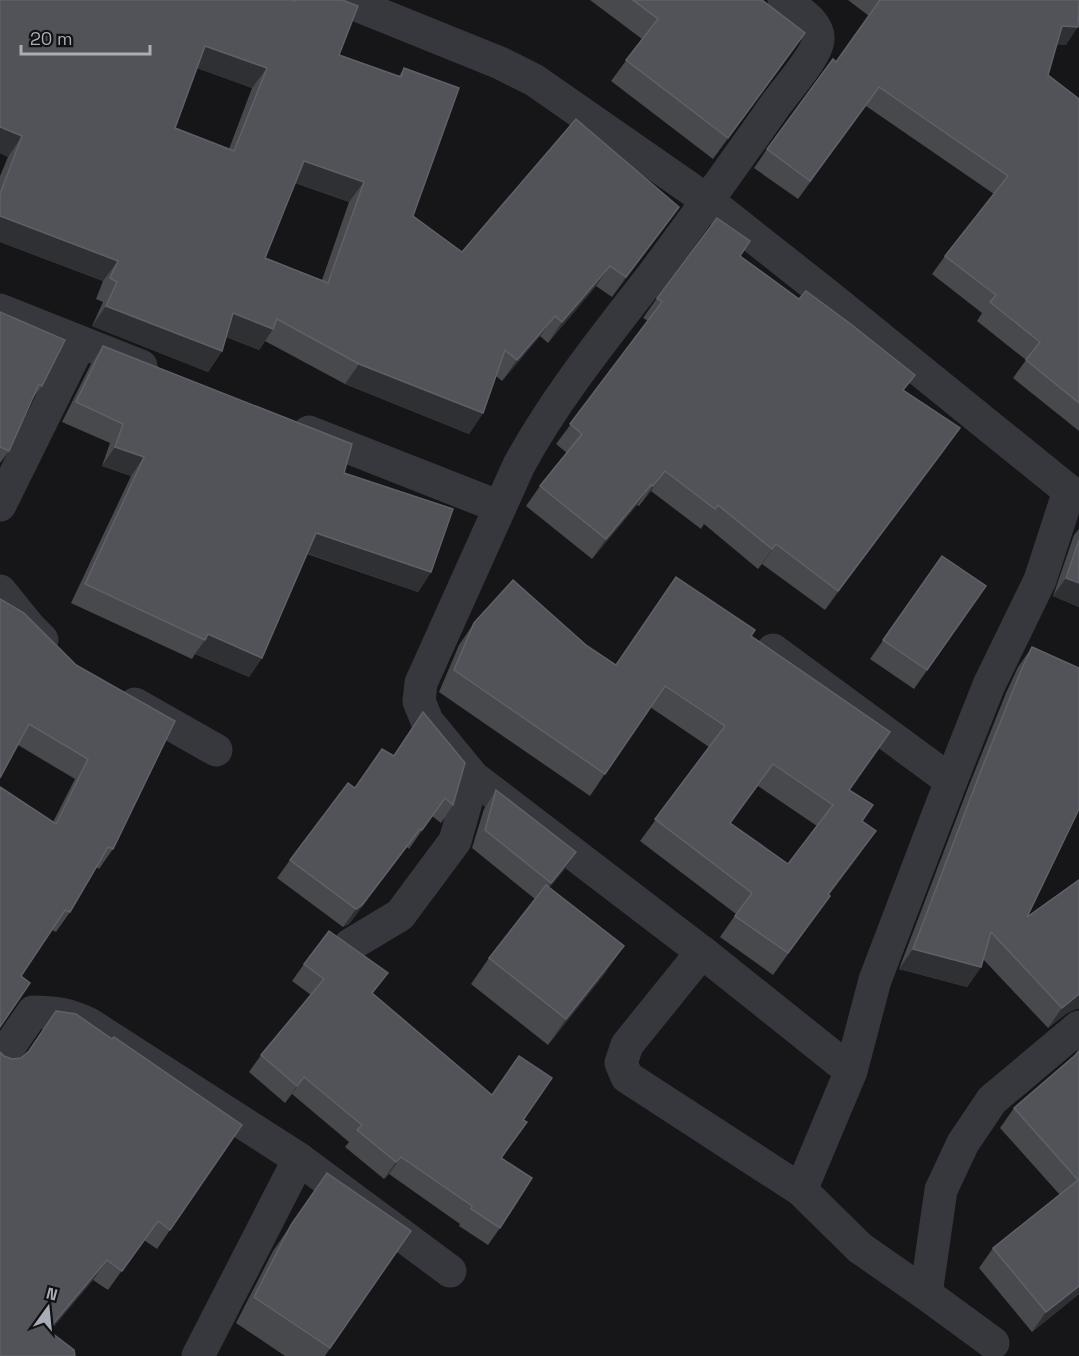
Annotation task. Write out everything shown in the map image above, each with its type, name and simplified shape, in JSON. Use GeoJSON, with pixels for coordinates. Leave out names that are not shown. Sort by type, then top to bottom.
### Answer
{"type":"FeatureCollection","features":[{"type":"Feature","properties":{"kind":"street"},"geometry":{"type":"LineString","coordinates":[[344,0],[500,63],[534,80],[708,201],[1074,493],[1040,580],[989,685],[951,781],[875,980],[851,1071],[801,1190]]}},
{"type":"Feature","properties":{"kind":"street"},"geometry":{"type":"LineString","coordinates":[[784,0],[812,23],[818,32],[816,49],[708,201],[561,395],[523,457],[421,683],[419,701],[427,721],[472,777],[702,952],[851,1071]]}},
{"type":"Feature","properties":{"kind":"street"},"geometry":{"type":"LineString","coordinates":[[0,310],[169,377]]}},
{"type":"Feature","properties":{"kind":"street"},"geometry":{"type":"LineString","coordinates":[[0,506],[80,343]]}},
{"type":"Feature","properties":{"kind":"street"},"geometry":{"type":"LineString","coordinates":[[279,421],[500,507]]}},
{"type":"Feature","properties":{"kind":"street"},"geometry":{"type":"LineString","coordinates":[[0,591],[30,628],[63,660]]}},
{"type":"Feature","properties":{"kind":"street"},"geometry":{"type":"LineString","coordinates":[[773,650],[951,781]]}},
{"type":"Feature","properties":{"kind":"street"},"geometry":{"type":"LineString","coordinates":[[113,691],[216,750]]}},
{"type":"Feature","properties":{"kind":"street"},"geometry":{"type":"LineString","coordinates":[[350,945],[400,915],[455,841],[472,777]]}},
{"type":"Feature","properties":{"kind":"street"},"geometry":{"type":"LineString","coordinates":[[702,952],[627,1045],[621,1064],[627,1077],[801,1190],[860,1248],[926,1294],[996,1352]]}},
{"type":"Feature","properties":{"kind":"street"},"geometry":{"type":"LineString","coordinates":[[0,1059],[33,1012],[70,1015],[89,1024],[299,1159],[450,1271]]}},
{"type":"Feature","properties":{"kind":"street"},"geometry":{"type":"LineString","coordinates":[[926,1294],[941,1190],[963,1143],[992,1100],[1079,1027]]}},
{"type":"Feature","properties":{"kind":"street"},"geometry":{"type":"LineString","coordinates":[[198,1356],[299,1159]]}},
{"type":"Feature","properties":{"kind":"building"},"geometry":{"type":"Polygon","coordinates":[[[0,0],[342,0],[358,6],[339,55],[401,77],[404,68],[459,88],[413,216],[462,252],[576,119],[679,207],[626,277],[610,266],[562,322],[555,316],[517,360],[505,350],[483,413],[359,364],[277,319],[273,329],[233,313],[222,351],[106,306],[117,282],[110,278],[118,261],[0,216],[0,194],[22,136],[0,127],[0,0]],[[205,46],[175,128],[234,151],[267,68],[205,46]],[[304,161],[265,258],[328,283],[364,182],[304,161]]]}},
{"type":"Feature","properties":{"kind":"building"},"geometry":{"type":"Polygon","coordinates":[[[633,0],[762,0],[805,33],[728,138],[626,60],[658,19],[633,0]]]}},
{"type":"Feature","properties":{"kind":"building"},"geometry":{"type":"Polygon","coordinates":[[[880,0],[1079,0],[1078,27],[1062,26],[1048,75],[1079,99],[1079,403],[1026,360],[1040,342],[990,302],[996,295],[945,256],[1008,176],[879,87],[810,181],[767,149],[833,59],[836,62],[880,0]]]}},
{"type":"Feature","properties":{"kind":"building"},"geometry":{"type":"Polygon","coordinates":[[[717,218],[750,241],[740,256],[799,299],[806,291],[852,325],[915,375],[903,390],[960,428],[838,591],[776,544],[772,549],[718,505],[715,509],[665,471],[606,539],[540,486],[582,434],[570,424],[662,302],[657,298],[717,218]]]}},
{"type":"Feature","properties":{"kind":"building"},"geometry":{"type":"Polygon","coordinates":[[[0,312],[65,340],[42,386],[39,384],[9,451],[0,447],[0,312]]]}},
{"type":"Feature","properties":{"kind":"building"},"geometry":{"type":"Polygon","coordinates":[[[103,346],[352,444],[344,473],[453,509],[431,572],[316,533],[262,658],[208,634],[205,640],[85,584],[144,457],[115,447],[123,424],[76,402],[103,346]]]}},
{"type":"Feature","properties":{"kind":"building"},"geometry":{"type":"Polygon","coordinates":[[[1079,540],[1079,583],[1066,578],[1079,540]]]}},
{"type":"Feature","properties":{"kind":"building"},"geometry":{"type":"Polygon","coordinates":[[[942,556],[986,586],[927,670],[883,640],[942,556]]]}},
{"type":"Feature","properties":{"kind":"building"},"geometry":{"type":"Polygon","coordinates":[[[676,577],[755,630],[751,636],[890,732],[849,790],[873,805],[862,821],[876,831],[828,894],[830,896],[788,953],[735,916],[752,893],[655,819],[725,726],[665,686],[605,774],[454,670],[474,623],[513,580],[586,645],[616,665],[676,577]],[[773,764],[730,823],[788,864],[833,805],[773,764]]]}},
{"type":"Feature","properties":{"kind":"building"},"geometry":{"type":"Polygon","coordinates":[[[0,599],[24,613],[76,665],[175,721],[113,849],[108,847],[70,912],[65,910],[21,976],[30,983],[0,1027],[0,787],[56,824],[88,759],[29,724],[0,778],[0,599]]]}},
{"type":"Feature","properties":{"kind":"building"},"geometry":{"type":"Polygon","coordinates":[[[1032,647],[1079,668],[1079,809],[1027,917],[1079,880],[1079,994],[1062,1008],[991,932],[981,967],[913,949],[982,768],[1032,647]]]}},
{"type":"Feature","properties":{"kind":"building"},"geometry":{"type":"Polygon","coordinates":[[[423,712],[465,763],[453,805],[445,798],[362,905],[356,909],[290,860],[348,783],[355,788],[382,749],[394,756],[423,712]]]}},
{"type":"Feature","properties":{"kind":"building"},"geometry":{"type":"Polygon","coordinates":[[[496,790],[576,852],[551,883],[485,830],[496,790]]]}},
{"type":"Feature","properties":{"kind":"building"},"geometry":{"type":"Polygon","coordinates":[[[546,885],[624,946],[566,1019],[489,958],[546,885]]]}},
{"type":"Feature","properties":{"kind":"building"},"geometry":{"type":"Polygon","coordinates":[[[329,931],[388,973],[372,993],[492,1095],[519,1056],[552,1078],[523,1120],[527,1122],[501,1158],[532,1178],[500,1228],[401,1157],[396,1162],[357,1130],[362,1125],[304,1077],[297,1086],[261,1055],[324,979],[304,964],[329,931]]]}},
{"type":"Feature","properties":{"kind":"building"},"geometry":{"type":"Polygon","coordinates":[[[56,1011],[76,1014],[112,1039],[114,1037],[242,1125],[170,1230],[158,1221],[122,1271],[107,1260],[48,1330],[74,1350],[75,1356],[0,1356],[0,1052],[12,1059],[21,1058],[29,1051],[56,1011]]]}},
{"type":"Feature","properties":{"kind":"building"},"geometry":{"type":"Polygon","coordinates":[[[1079,1052],[1079,1286],[1046,1312],[993,1248],[1078,1180],[1014,1108],[1079,1052]]]}},
{"type":"Feature","properties":{"kind":"building"},"geometry":{"type":"Polygon","coordinates":[[[327,1173],[411,1231],[330,1348],[254,1297],[291,1225],[327,1173]]]}}]}
